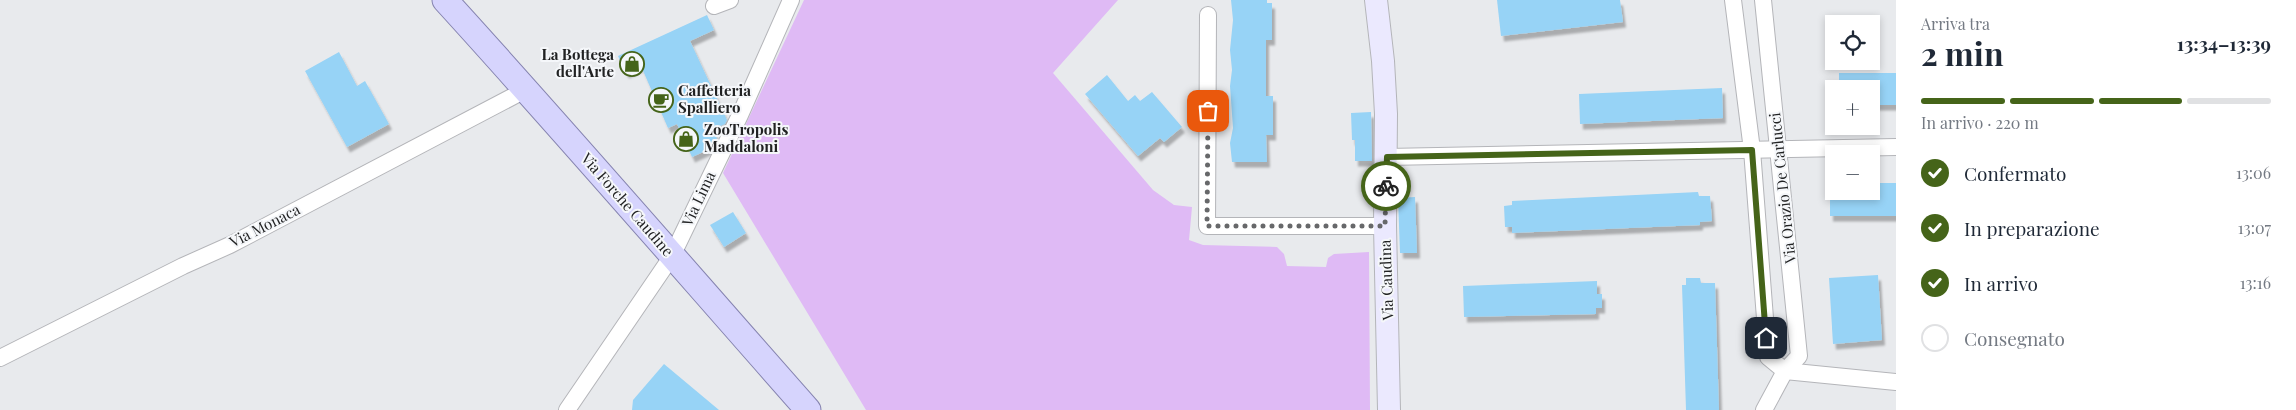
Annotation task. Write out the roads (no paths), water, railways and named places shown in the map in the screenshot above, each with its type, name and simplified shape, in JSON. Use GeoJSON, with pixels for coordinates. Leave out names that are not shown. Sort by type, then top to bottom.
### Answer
{"type":"FeatureCollection","features":[{"type":"Feature","properties":{"kind":"main road","name":"Via Forche Caudine"},"geometry":{"type":"LineString","coordinates":[[445,0],[527,89],[808,410]]}},
{"type":"Feature","properties":{"kind":"main road","name":"Via Caudina"},"geometry":{"type":"LineString","coordinates":[[1376,0],[1383,61],[1387,157],[1385,226],[1390,410]]}},
{"type":"Feature","properties":{"kind":"street"},"geometry":{"type":"LineString","coordinates":[[714,6],[730,0]]}},
{"type":"Feature","properties":{"kind":"street","name":"Via Lima"},"geometry":{"type":"LineString","coordinates":[[566,410],[672,256],[740,115],[791,0]]}},
{"type":"Feature","properties":{"kind":"street","name":"Via Orazio De Carlucci"},"geometry":{"type":"LineString","coordinates":[[1733,0],[1752,150],[1768,357],[1784,372]]}},
{"type":"Feature","properties":{"kind":"street","name":"Via Orazio De Carlucci"},"geometry":{"type":"LineString","coordinates":[[1763,0],[1799,356],[1784,372],[1764,410]]}},
{"type":"Feature","properties":{"kind":"street"},"geometry":{"type":"LineString","coordinates":[[1208,15],[1207,226],[1385,226]]}},
{"type":"Feature","properties":{"kind":"street","name":"Via Monaca"},"geometry":{"type":"LineString","coordinates":[[0,358],[183,266],[230,245],[527,89]]}},
{"type":"Feature","properties":{"kind":"street"},"geometry":{"type":"LineString","coordinates":[[1387,157],[1896,147]]}},
{"type":"Feature","properties":{"kind":"street"},"geometry":{"type":"LineString","coordinates":[[1784,372],[1896,382]]}},
{"type":"Feature","properties":{"kind":"place","name":"La Bottega dell'Arte"},"geometry":{"type":"Point","coordinates":[632,64]}},
{"type":"Feature","properties":{"kind":"place","name":"Caffetteria Spalliero"},"geometry":{"type":"Point","coordinates":[661,100]}},
{"type":"Feature","properties":{"kind":"place","name":"ZooTropolis Maddaloni"},"geometry":{"type":"Point","coordinates":[686,139]}}]}
